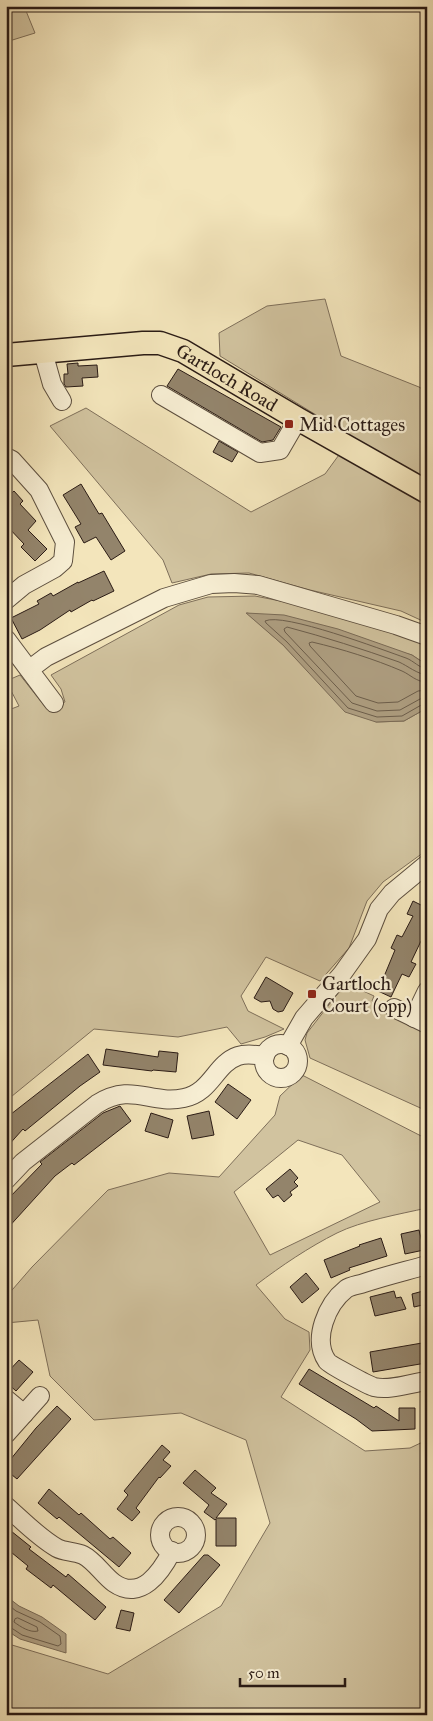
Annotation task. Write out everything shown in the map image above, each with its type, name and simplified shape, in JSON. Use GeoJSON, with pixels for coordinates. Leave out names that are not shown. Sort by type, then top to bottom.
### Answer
{"type":"FeatureCollection","features":[{"type":"Feature","properties":{"kind":"main road","name":"Gartloch Road"},"geometry":{"type":"LineString","coordinates":[[6,356],[160,343],[183,351],[427,492]]}},
{"type":"Feature","properties":{"kind":"street"},"geometry":{"type":"LineString","coordinates":[[43,352],[52,384],[62,400]]}},
{"type":"Feature","properties":{"kind":"street"},"geometry":{"type":"LineString","coordinates":[[161,395],[260,453],[280,450],[298,419]]}},
{"type":"Feature","properties":{"kind":"street"},"geometry":{"type":"LineString","coordinates":[[6,457],[12,460],[39,490],[65,542],[63,561],[55,568],[24,585],[6,600]]}},
{"type":"Feature","properties":{"kind":"street"},"geometry":{"type":"LineString","coordinates":[[30,669],[46,657],[164,598],[211,584],[258,585],[396,625],[427,636]]}},
{"type":"Feature","properties":{"kind":"street"},"geometry":{"type":"LineString","coordinates":[[6,639],[54,703]]}},
{"type":"Feature","properties":{"kind":"street"},"geometry":{"type":"LineString","coordinates":[[288,1046],[304,1018],[342,974],[367,939],[379,909],[392,893],[427,864]]}},
{"type":"Feature","properties":{"kind":"street"},"geometry":{"type":"LineString","coordinates":[[394,1008],[420,1021],[427,990]]}},
{"type":"Feature","properties":{"kind":"street"},"geometry":{"type":"LineString","coordinates":[[281,1044],[288,1046],[297,1054],[298,1060],[294,1072],[283,1078],[270,1074],[264,1062],[265,1056],[274,1046],[281,1044]]}},
{"type":"Feature","properties":{"kind":"street"},"geometry":{"type":"LineString","coordinates":[[6,1180],[23,1162],[108,1097],[133,1093],[168,1099],[184,1098],[198,1093],[210,1083],[223,1066],[237,1057],[249,1054],[265,1056]]}},
{"type":"Feature","properties":{"kind":"street"},"geometry":{"type":"LineString","coordinates":[[427,1266],[388,1275],[347,1289],[335,1301],[324,1318],[320,1346],[328,1362],[372,1386],[386,1388],[427,1381]]}},
{"type":"Feature","properties":{"kind":"street"},"geometry":{"type":"LineString","coordinates":[[6,1434],[40,1396]]}},
{"type":"Feature","properties":{"kind":"street"},"geometry":{"type":"LineString","coordinates":[[6,1399],[24,1414]]}},
{"type":"Feature","properties":{"kind":"street"},"geometry":{"type":"LineString","coordinates":[[6,1506],[57,1548],[84,1555],[113,1583],[123,1588],[140,1588],[151,1581],[163,1568],[172,1551]]}},
{"type":"Feature","properties":{"kind":"shaded area"},"geometry":{"type":"Polygon","coordinates":[[[6,6],[24,6],[35,33],[6,42],[6,6]]]}},
{"type":"Feature","properties":{"kind":"shaded area"},"geometry":{"type":"Polygon","coordinates":[[[325,299],[341,356],[419,387],[427,392],[427,623],[401,611],[310,590],[249,573],[211,574],[172,583],[163,560],[50,426],[86,408],[251,512],[325,474],[352,437],[220,356],[219,333],[267,306],[325,299]]]}},
{"type":"Feature","properties":{"kind":"shaded area"},"geometry":{"type":"Polygon","coordinates":[[[255,596],[311,607],[410,638],[427,646],[427,665],[412,655],[247,613],[283,645],[308,671],[376,722],[404,721],[427,708],[427,850],[383,882],[367,901],[349,948],[320,981],[266,957],[241,996],[248,1011],[284,1029],[241,1044],[227,1027],[178,1037],[94,1029],[6,1101],[6,711],[19,706],[6,681],[20,675],[46,708],[65,702],[61,689],[51,675],[179,605],[208,597],[255,596]]]}},
{"type":"Feature","properties":{"kind":"shaded area"},"geometry":{"type":"Polygon","coordinates":[[[346,983],[374,996],[372,1001],[427,1029],[427,1111],[310,1058],[305,1040],[307,1033],[346,983]]]}},
{"type":"Feature","properties":{"kind":"shaded area"},"geometry":{"type":"Polygon","coordinates":[[[302,1075],[427,1139],[427,1208],[369,1221],[337,1233],[295,1257],[256,1285],[285,1319],[309,1332],[310,1350],[281,1397],[365,1451],[410,1448],[427,1440],[427,1715],[6,1715],[6,1640],[12,1645],[108,1674],[221,1606],[270,1523],[246,1440],[181,1413],[94,1420],[50,1376],[38,1320],[6,1323],[6,1297],[32,1267],[108,1190],[169,1173],[219,1177],[275,1115],[280,1096],[302,1075]],[[298,1140],[234,1192],[270,1255],[380,1202],[342,1155],[298,1140]]]}},
{"type":"Feature","properties":{"kind":"water"},"geometry":{"type":"Polygon","coordinates":[[[246,613],[284,615],[338,629],[412,655],[427,665],[427,708],[404,721],[376,722],[345,712],[283,645],[246,613]]]}},
{"type":"Feature","properties":{"kind":"water"},"geometry":{"type":"Polygon","coordinates":[[[6,1596],[19,1606],[42,1617],[66,1634],[66,1653],[20,1639],[6,1630],[6,1596]]]}},
{"type":"Feature","properties":{"kind":"building"},"geometry":{"type":"Polygon","coordinates":[[[78,363],[78,366],[97,365],[98,377],[82,378],[83,386],[66,387],[64,384],[64,374],[68,374],[67,364],[78,363]]]}},
{"type":"Feature","properties":{"kind":"building"},"geometry":{"type":"Polygon","coordinates":[[[178,369],[281,427],[273,440],[262,442],[167,386],[178,369]]]}},
{"type":"Feature","properties":{"kind":"building"},"geometry":{"type":"Polygon","coordinates":[[[219,441],[238,452],[232,462],[213,452],[219,441]]]}},
{"type":"Feature","properties":{"kind":"building"},"geometry":{"type":"Polygon","coordinates":[[[81,484],[99,514],[102,513],[125,551],[111,560],[96,537],[84,543],[75,527],[81,524],[63,495],[81,484]]]}},
{"type":"Feature","properties":{"kind":"building"},"geometry":{"type":"Polygon","coordinates":[[[14,491],[23,501],[20,504],[36,521],[28,530],[47,549],[35,561],[21,547],[24,544],[6,525],[6,498],[14,491]]]}},
{"type":"Feature","properties":{"kind":"building"},"geometry":{"type":"Polygon","coordinates":[[[104,571],[114,591],[92,600],[71,612],[70,610],[40,630],[22,639],[11,618],[39,604],[37,601],[51,593],[53,596],[78,582],[104,571]]]}},
{"type":"Feature","properties":{"kind":"building"},"geometry":{"type":"Polygon","coordinates":[[[413,901],[427,908],[427,943],[421,941],[411,962],[416,964],[409,977],[402,974],[391,997],[378,991],[395,950],[391,948],[397,935],[402,937],[413,916],[407,914],[413,901]]]}},
{"type":"Feature","properties":{"kind":"building"},"geometry":{"type":"Polygon","coordinates":[[[266,977],[293,993],[283,1011],[278,1012],[273,1009],[270,1001],[261,1002],[254,998],[266,977]]]}},
{"type":"Feature","properties":{"kind":"building"},"geometry":{"type":"Polygon","coordinates":[[[106,1049],[158,1057],[159,1051],[178,1053],[176,1072],[103,1065],[106,1049]]]}},
{"type":"Feature","properties":{"kind":"building"},"geometry":{"type":"Polygon","coordinates":[[[88,1054],[100,1072],[25,1131],[23,1129],[6,1148],[6,1118],[88,1054]]]}},
{"type":"Feature","properties":{"kind":"building"},"geometry":{"type":"Polygon","coordinates":[[[228,1084],[251,1100],[237,1119],[215,1102],[228,1084]]]}},
{"type":"Feature","properties":{"kind":"building"},"geometry":{"type":"Polygon","coordinates":[[[120,1106],[131,1121],[74,1165],[72,1163],[55,1176],[6,1230],[6,1201],[42,1164],[40,1162],[103,1113],[120,1106]]]}},
{"type":"Feature","properties":{"kind":"building"},"geometry":{"type":"Polygon","coordinates":[[[209,1111],[214,1135],[192,1139],[187,1116],[209,1111]]]}},
{"type":"Feature","properties":{"kind":"building"},"geometry":{"type":"Polygon","coordinates":[[[151,1113],[173,1120],[168,1138],[145,1131],[151,1113]]]}},
{"type":"Feature","properties":{"kind":"building"},"geometry":{"type":"Polygon","coordinates":[[[290,1169],[298,1178],[294,1182],[298,1186],[290,1192],[292,1195],[284,1202],[278,1195],[273,1198],[266,1189],[290,1169]]]}},
{"type":"Feature","properties":{"kind":"building"},"geometry":{"type":"Polygon","coordinates":[[[419,1230],[424,1250],[405,1254],[401,1234],[419,1230]]]}},
{"type":"Feature","properties":{"kind":"building"},"geometry":{"type":"Polygon","coordinates":[[[381,1238],[387,1256],[349,1268],[350,1270],[331,1278],[324,1260],[381,1238]]]}},
{"type":"Feature","properties":{"kind":"building"},"geometry":{"type":"Polygon","coordinates":[[[306,1273],[319,1289],[302,1303],[290,1287],[306,1273]]]}},
{"type":"Feature","properties":{"kind":"building"},"geometry":{"type":"Polygon","coordinates":[[[427,1290],[427,1304],[414,1307],[412,1294],[427,1290]]]}},
{"type":"Feature","properties":{"kind":"building"},"geometry":{"type":"Polygon","coordinates":[[[394,1291],[396,1298],[401,1297],[406,1309],[375,1316],[370,1297],[394,1291]]]}},
{"type":"Feature","properties":{"kind":"building"},"geometry":{"type":"Polygon","coordinates":[[[422,1343],[426,1363],[373,1372],[370,1352],[422,1343]]]}},
{"type":"Feature","properties":{"kind":"building"},"geometry":{"type":"Polygon","coordinates":[[[19,1360],[33,1372],[16,1391],[6,1382],[6,1374],[19,1360]]]}},
{"type":"Feature","properties":{"kind":"building"},"geometry":{"type":"Polygon","coordinates":[[[309,1369],[399,1421],[399,1408],[415,1408],[415,1429],[372,1431],[299,1384],[309,1369]]]}},
{"type":"Feature","properties":{"kind":"building"},"geometry":{"type":"Polygon","coordinates":[[[57,1406],[71,1419],[17,1479],[6,1470],[6,1465],[36,1428],[57,1406]]]}},
{"type":"Feature","properties":{"kind":"building"},"geometry":{"type":"Polygon","coordinates":[[[162,1445],[170,1452],[163,1460],[171,1466],[159,1477],[136,1508],[140,1512],[132,1521],[117,1509],[128,1495],[124,1491],[162,1445]]]}},
{"type":"Feature","properties":{"kind":"building"},"geometry":{"type":"Polygon","coordinates":[[[195,1470],[216,1488],[211,1493],[227,1504],[216,1518],[236,1518],[236,1546],[216,1546],[216,1519],[204,1512],[209,1505],[183,1483],[195,1470]]]}},
{"type":"Feature","properties":{"kind":"building"},"geometry":{"type":"Polygon","coordinates":[[[49,1489],[79,1515],[81,1513],[110,1539],[113,1537],[131,1553],[119,1567],[59,1517],[57,1519],[38,1503],[49,1489]]]}},
{"type":"Feature","properties":{"kind":"building"},"geometry":{"type":"Polygon","coordinates":[[[6,1527],[31,1547],[29,1549],[66,1577],[68,1574],[106,1607],[95,1620],[53,1585],[51,1588],[26,1569],[28,1566],[6,1548],[6,1527]]]}},
{"type":"Feature","properties":{"kind":"building"},"geometry":{"type":"Polygon","coordinates":[[[204,1555],[208,1555],[220,1565],[179,1613],[164,1600],[204,1555]]]}},
{"type":"Feature","properties":{"kind":"building"},"geometry":{"type":"Polygon","coordinates":[[[121,1610],[134,1613],[130,1631],[116,1628],[121,1610]]]}},
{"type":"Feature","properties":{"kind":"place","name":"Mid Cottages"},"geometry":{"type":"Point","coordinates":[289,424]}},
{"type":"Feature","properties":{"kind":"place","name":"Gartloch Court (opp)"},"geometry":{"type":"Point","coordinates":[312,994]}}]}
